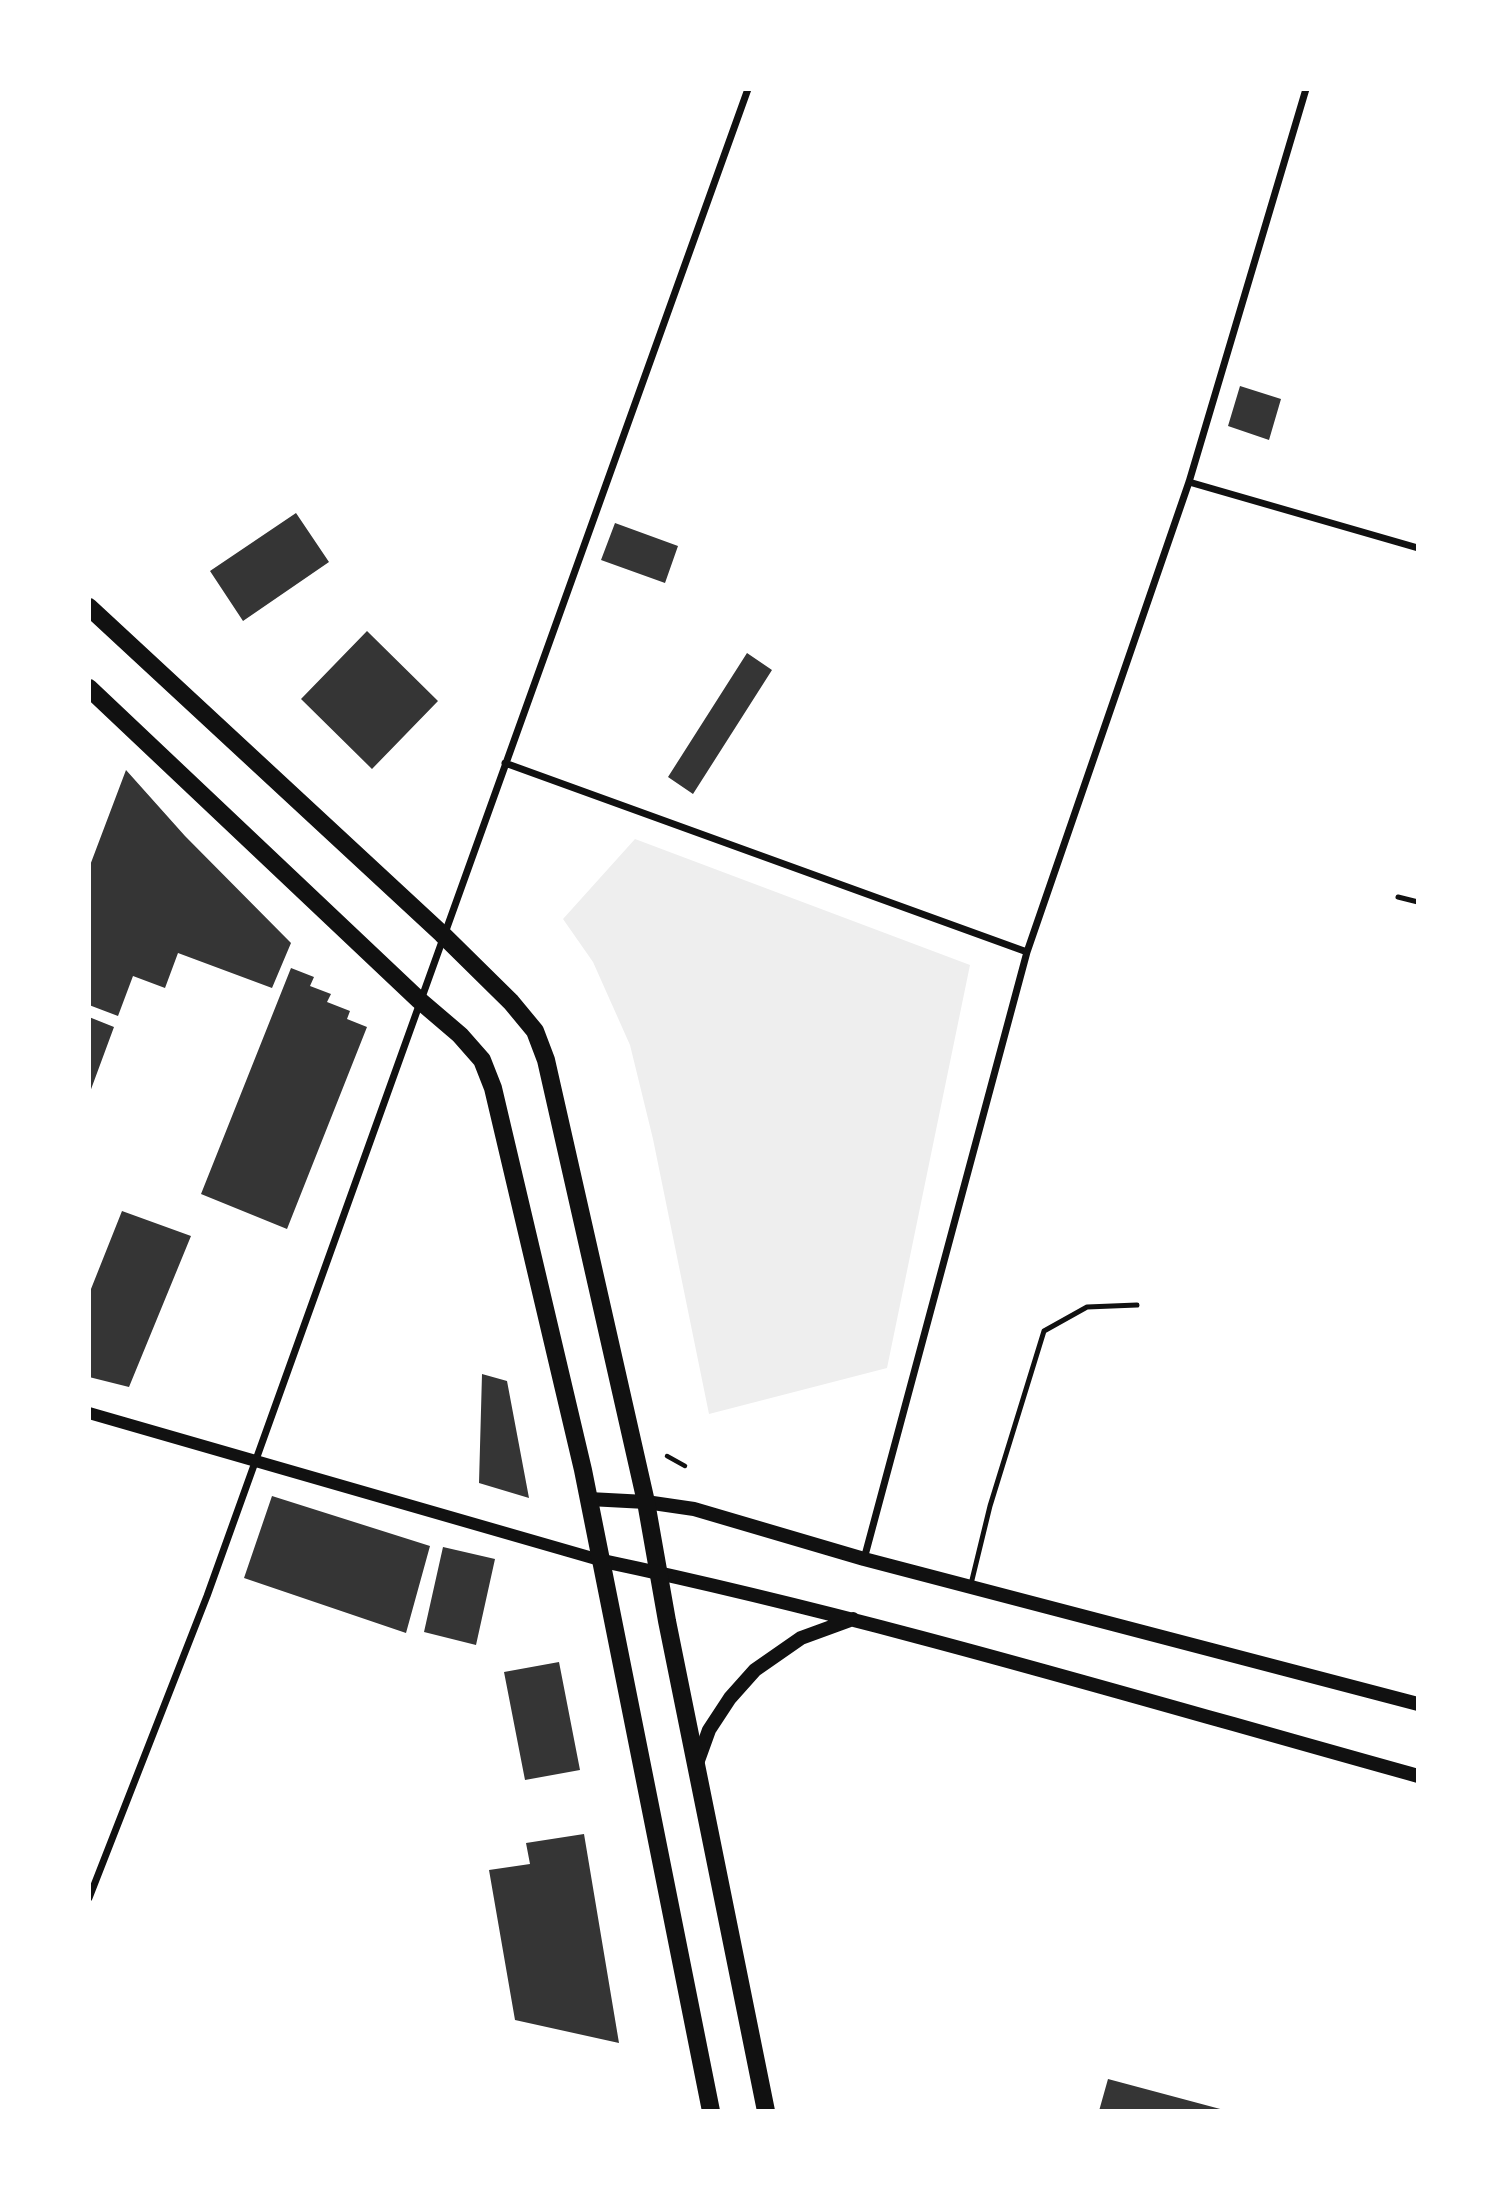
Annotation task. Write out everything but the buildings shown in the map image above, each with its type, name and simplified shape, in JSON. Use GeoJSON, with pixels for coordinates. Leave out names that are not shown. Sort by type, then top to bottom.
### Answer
{"type":"FeatureCollection","features":[{"type":"Feature","properties":{"kind":"main road"},"geometry":{"type":"LineString","coordinates":[[89,607],[442,934],[511,1002],[535,1031],[546,1060],[646,1502],[766,2111]]}},
{"type":"Feature","properties":{"kind":"main road"},"geometry":{"type":"LineString","coordinates":[[89,688],[419,1000],[460,1035],[482,1060],[493,1088],[603,1561],[711,2111]]}},
{"type":"Feature","properties":{"kind":"main road"},"geometry":{"type":"LineString","coordinates":[[589,1499],[646,1502],[694,1509],[971,1588],[1418,1704]]}},
{"type":"Feature","properties":{"kind":"main road"},"geometry":{"type":"LineString","coordinates":[[603,1561],[853,1619],[1418,1776]]}},
{"type":"Feature","properties":{"kind":"main road"},"geometry":{"type":"LineString","coordinates":[[696,1766],[709,1730],[730,1698],[755,1670],[801,1638],[853,1619]]}},
{"type":"Feature","properties":{"kind":"street"},"geometry":{"type":"LineString","coordinates":[[89,1898],[207,1596],[442,934],[748,89]]}},
{"type":"Feature","properties":{"kind":"street"},"geometry":{"type":"LineString","coordinates":[[864,1559],[1027,952],[1189,482],[1306,89]]}},
{"type":"Feature","properties":{"kind":"street"},"geometry":{"type":"LineString","coordinates":[[1189,482],[1418,548]]}},
{"type":"Feature","properties":{"kind":"street"},"geometry":{"type":"LineString","coordinates":[[505,763],[1027,952]]}},
{"type":"Feature","properties":{"kind":"street"},"geometry":{"type":"LineString","coordinates":[[89,1413],[603,1561]]}},
{"type":"Feature","properties":{"kind":"lane"},"geometry":{"type":"LineString","coordinates":[[1398,897],[1418,902]]}},
{"type":"Feature","properties":{"kind":"lane"},"geometry":{"type":"LineString","coordinates":[[971,1588],[990,1506],[1044,1331],[1087,1307],[1137,1305]]}},
{"type":"Feature","properties":{"kind":"path"},"geometry":{"type":"LineString","coordinates":[[663,1454],[685,1466]]}},
{"type":"Feature","properties":{"kind":"shaded area"},"geometry":{"type":"Polygon","coordinates":[[[635,839],[970,965],[887,1368],[709,1414],[653,1139],[630,1045],[593,962],[563,919],[635,839]]]}}]}
